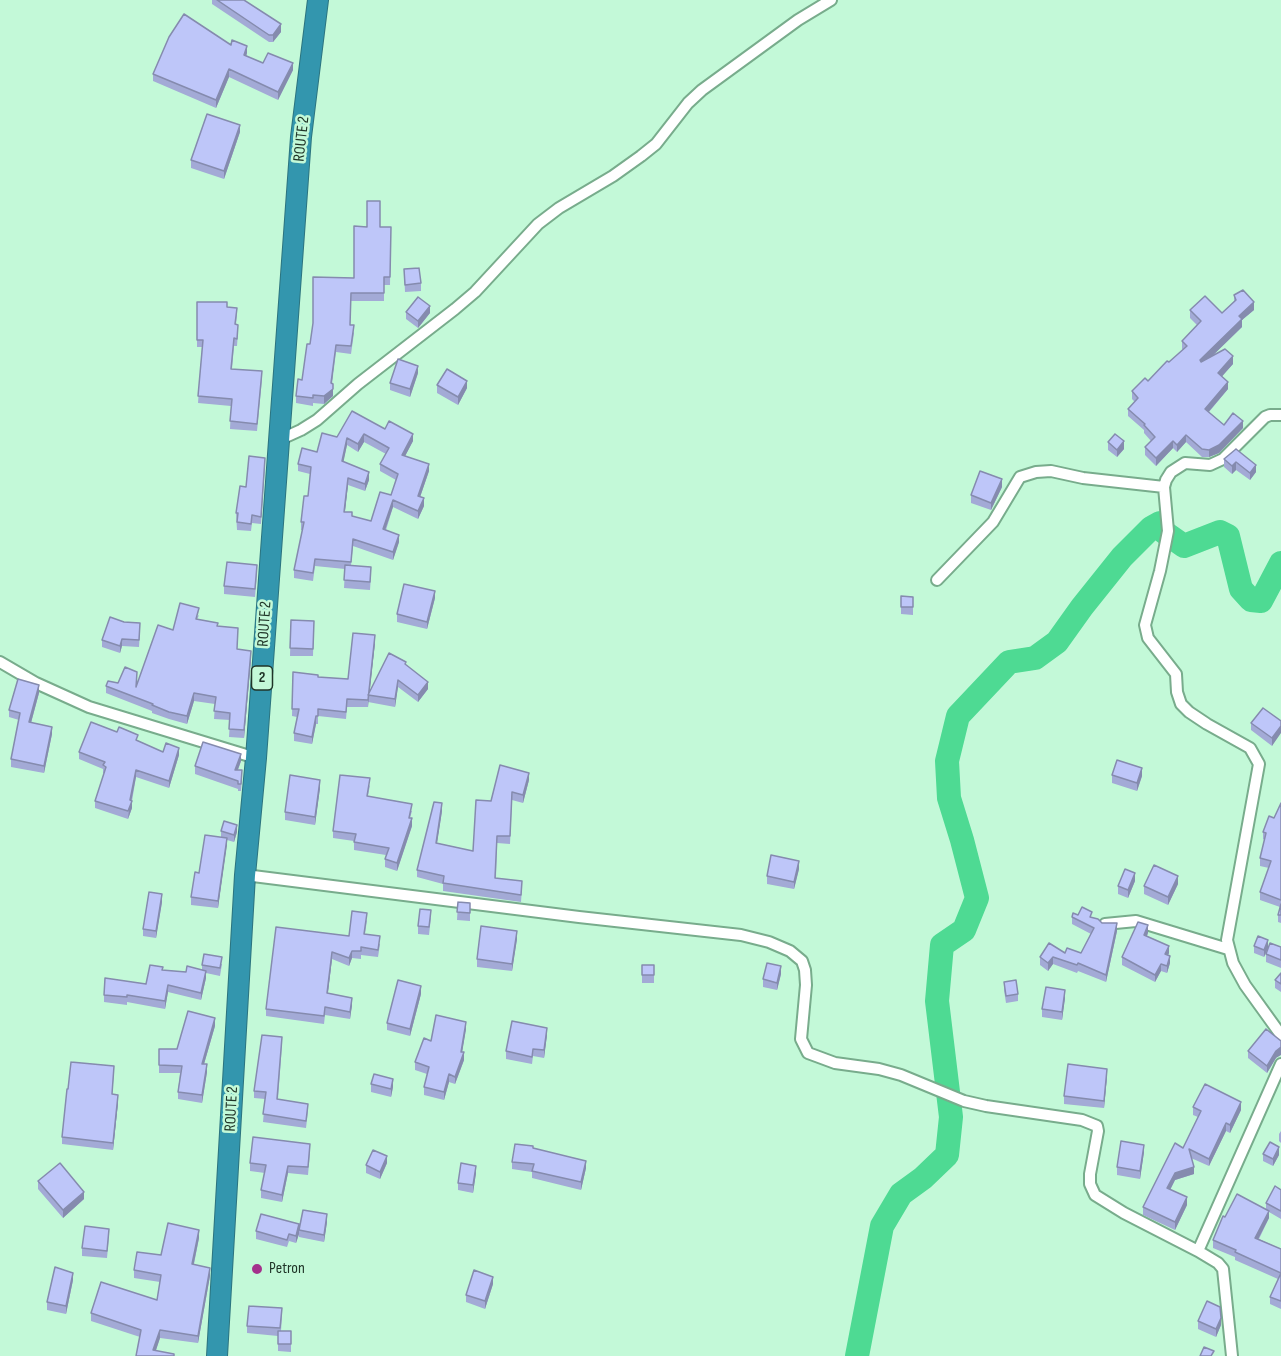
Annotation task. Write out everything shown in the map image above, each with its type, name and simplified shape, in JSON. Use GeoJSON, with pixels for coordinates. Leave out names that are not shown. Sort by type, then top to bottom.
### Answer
{"type":"FeatureCollection","features":[{"type":"Feature","properties":{"kind":"highway","name":"ROUTE 2"},"geometry":{"type":"LineString","coordinates":[[217,1356],[245,874],[256,758],[301,137],[318,0]]}},
{"type":"Feature","properties":{"kind":"street"},"geometry":{"type":"LineString","coordinates":[[279,440],[316,420],[358,384],[455,309],[475,292],[538,224],[559,208],[614,176],[656,144],[688,103],[702,90],[798,20],[831,0]]}},
{"type":"Feature","properties":{"kind":"street"},"geometry":{"type":"LineString","coordinates":[[1281,415],[1265,417],[1223,459],[1209,465],[1185,463],[1171,472],[1164,487],[1168,531],[1160,571],[1146,618],[1146,632],[1176,674],[1177,692],[1181,704],[1206,724],[1250,748],[1259,764],[1229,927],[1228,949],[1245,985],[1281,1035]]}},
{"type":"Feature","properties":{"kind":"street"},"geometry":{"type":"LineString","coordinates":[[937,580],[993,522],[1020,477],[1036,472],[1051,471],[1083,478],[1164,487]]}},
{"type":"Feature","properties":{"kind":"street"},"geometry":{"type":"LineString","coordinates":[[0,662],[36,683],[89,707],[256,758]]}},
{"type":"Feature","properties":{"kind":"street"},"geometry":{"type":"LineString","coordinates":[[245,874],[579,917],[741,935],[769,942],[790,951],[802,962],[805,970],[806,986],[801,1039],[808,1053],[835,1063],[879,1069],[901,1075],[964,1101],[1082,1120],[1096,1126],[1097,1138],[1090,1174],[1090,1184],[1095,1195],[1124,1213],[1198,1251],[1218,1263],[1223,1269],[1232,1356]]}},
{"type":"Feature","properties":{"kind":"street"},"geometry":{"type":"LineString","coordinates":[[1105,924],[1136,921],[1228,949]]}},
{"type":"Feature","properties":{"kind":"street"},"geometry":{"type":"LineString","coordinates":[[1198,1251],[1281,1064]]}},
{"type":"Feature","properties":{"kind":"building"},"geometry":{"type":"Polygon","coordinates":[[[217,0],[244,0],[281,24],[273,35],[269,35],[217,0]]]}},
{"type":"Feature","properties":{"kind":"building"},"geometry":{"type":"Polygon","coordinates":[[[184,14],[231,45],[232,40],[247,46],[244,55],[263,63],[268,53],[293,63],[278,92],[229,69],[216,100],[153,74],[169,37],[184,14]]]}},
{"type":"Feature","properties":{"kind":"building"},"geometry":{"type":"Polygon","coordinates":[[[207,114],[240,125],[224,171],[191,160],[207,114]]]}},
{"type":"Feature","properties":{"kind":"building"},"geometry":{"type":"Polygon","coordinates":[[[367,201],[380,201],[380,227],[391,227],[390,277],[384,277],[384,293],[351,293],[350,325],[354,325],[351,346],[336,345],[331,383],[333,389],[324,396],[313,395],[313,398],[296,396],[298,379],[302,380],[307,344],[310,344],[313,323],[313,277],[354,278],[354,226],[367,227],[367,201]]]}},
{"type":"Feature","properties":{"kind":"building"},"geometry":{"type":"Polygon","coordinates":[[[419,268],[421,283],[405,285],[404,269],[419,268]]]}},
{"type":"Feature","properties":{"kind":"building"},"geometry":{"type":"Polygon","coordinates":[[[1243,290],[1254,302],[1239,316],[1242,319],[1200,360],[1201,362],[1225,349],[1233,356],[1218,373],[1228,382],[1205,409],[1224,425],[1233,413],[1243,421],[1219,445],[1209,450],[1202,449],[1186,435],[1177,445],[1173,441],[1156,458],[1145,447],[1155,437],[1145,424],[1128,409],[1138,398],[1132,391],[1145,378],[1148,381],[1167,361],[1169,362],[1187,346],[1182,341],[1201,321],[1190,310],[1205,296],[1222,313],[1236,300],[1234,295],[1243,290]]]}},
{"type":"Feature","properties":{"kind":"building"},"geometry":{"type":"Polygon","coordinates":[[[418,297],[430,306],[418,321],[406,312],[418,297]]]}},
{"type":"Feature","properties":{"kind":"building"},"geometry":{"type":"Polygon","coordinates":[[[197,302],[227,302],[227,307],[237,308],[235,324],[238,325],[237,339],[234,338],[231,369],[262,371],[257,424],[230,421],[232,399],[198,396],[203,340],[197,340],[197,302]]]}},
{"type":"Feature","properties":{"kind":"building"},"geometry":{"type":"Polygon","coordinates":[[[398,359],[418,366],[410,389],[390,383],[398,359]]]}},
{"type":"Feature","properties":{"kind":"building"},"geometry":{"type":"Polygon","coordinates":[[[447,369],[467,381],[458,397],[437,385],[447,369]]]}},
{"type":"Feature","properties":{"kind":"building"},"geometry":{"type":"Polygon","coordinates":[[[352,411],[385,429],[389,421],[413,434],[402,455],[429,464],[418,496],[424,498],[418,511],[393,500],[383,529],[399,535],[393,552],[353,539],[351,562],[315,559],[313,573],[294,570],[304,522],[301,522],[304,496],[308,496],[311,467],[298,464],[302,448],[317,452],[322,433],[337,437],[352,411]],[[364,434],[358,444],[347,438],[342,461],[369,472],[365,484],[348,478],[344,512],[352,512],[352,516],[371,521],[380,492],[391,495],[398,474],[380,464],[389,448],[364,434]]]}},
{"type":"Feature","properties":{"kind":"building"},"geometry":{"type":"Polygon","coordinates":[[[1115,434],[1124,441],[1117,450],[1108,442],[1115,434]]]}},
{"type":"Feature","properties":{"kind":"building"},"geometry":{"type":"Polygon","coordinates":[[[1236,449],[1256,465],[1250,473],[1236,462],[1232,466],[1224,459],[1236,449]]]}},
{"type":"Feature","properties":{"kind":"building"},"geometry":{"type":"Polygon","coordinates":[[[249,456],[265,458],[261,517],[252,515],[251,524],[237,522],[238,513],[236,513],[240,486],[246,487],[249,456]]]}},
{"type":"Feature","properties":{"kind":"building"},"geometry":{"type":"Polygon","coordinates":[[[980,471],[1002,479],[991,503],[971,495],[980,471]]]}},
{"type":"Feature","properties":{"kind":"building"},"geometry":{"type":"Polygon","coordinates":[[[227,562],[257,565],[255,589],[224,586],[227,562]]]}},
{"type":"Feature","properties":{"kind":"building"},"geometry":{"type":"Polygon","coordinates":[[[345,565],[371,567],[370,582],[344,580],[345,565]]]}},
{"type":"Feature","properties":{"kind":"building"},"geometry":{"type":"Polygon","coordinates":[[[404,584],[435,591],[427,622],[397,614],[404,584]]]}},
{"type":"Feature","properties":{"kind":"building"},"geometry":{"type":"Polygon","coordinates":[[[901,596],[913,597],[913,607],[901,607],[901,596]]]}},
{"type":"Feature","properties":{"kind":"building"},"geometry":{"type":"Polygon","coordinates":[[[180,603],[199,608],[196,619],[218,623],[217,626],[238,628],[237,649],[251,651],[244,730],[229,729],[230,713],[214,711],[216,697],[194,693],[187,716],[169,712],[106,686],[108,681],[118,683],[125,667],[137,672],[136,687],[158,625],[173,630],[180,603]]]}},
{"type":"Feature","properties":{"kind":"building"},"geometry":{"type":"Polygon","coordinates":[[[110,617],[124,622],[140,623],[139,640],[122,639],[120,646],[102,640],[110,617]]]}},
{"type":"Feature","properties":{"kind":"building"},"geometry":{"type":"Polygon","coordinates":[[[291,620],[314,621],[313,649],[290,648],[291,620]]]}},
{"type":"Feature","properties":{"kind":"building"},"geometry":{"type":"Polygon","coordinates":[[[353,633],[375,635],[368,700],[347,699],[346,712],[318,709],[312,737],[294,733],[299,709],[292,709],[293,672],[318,675],[318,677],[348,679],[353,633]]]}},
{"type":"Feature","properties":{"kind":"building"},"geometry":{"type":"Polygon","coordinates":[[[389,653],[406,662],[405,664],[428,682],[418,695],[398,680],[395,699],[368,695],[389,653]]]}},
{"type":"Feature","properties":{"kind":"building"},"geometry":{"type":"Polygon","coordinates":[[[18,679],[39,685],[29,722],[52,727],[44,766],[11,759],[20,713],[9,710],[18,679]]]}},
{"type":"Feature","properties":{"kind":"building"},"geometry":{"type":"Polygon","coordinates":[[[1263,708],[1281,721],[1281,726],[1272,738],[1251,723],[1263,708]]]}},
{"type":"Feature","properties":{"kind":"building"},"geometry":{"type":"Polygon","coordinates":[[[91,722],[117,732],[119,727],[138,735],[136,740],[163,752],[166,743],[179,748],[169,781],[136,770],[130,800],[132,801],[128,811],[95,801],[106,767],[103,765],[105,762],[79,752],[91,722]]]}},
{"type":"Feature","properties":{"kind":"building"},"geometry":{"type":"Polygon","coordinates":[[[203,742],[241,754],[235,770],[242,770],[241,784],[195,766],[203,742]]]}},
{"type":"Feature","properties":{"kind":"building"},"geometry":{"type":"Polygon","coordinates":[[[1117,760],[1142,768],[1137,783],[1112,775],[1117,760]]]}},
{"type":"Feature","properties":{"kind":"building"},"geometry":{"type":"Polygon","coordinates":[[[500,765],[529,773],[523,795],[512,792],[510,836],[497,836],[495,878],[522,881],[521,895],[443,883],[444,876],[417,870],[434,802],[442,803],[436,843],[473,851],[476,800],[491,801],[500,765]]]}},
{"type":"Feature","properties":{"kind":"building"},"geometry":{"type":"Polygon","coordinates":[[[290,775],[320,780],[315,817],[285,812],[290,775]]]}},
{"type":"Feature","properties":{"kind":"building"},"geometry":{"type":"Polygon","coordinates":[[[340,775],[370,778],[367,796],[412,804],[409,818],[412,818],[397,863],[385,859],[389,848],[354,842],[356,834],[333,831],[340,775]]]}},
{"type":"Feature","properties":{"kind":"building"},"geometry":{"type":"Polygon","coordinates":[[[1281,803],[1281,900],[1260,892],[1271,861],[1260,858],[1266,833],[1263,832],[1269,816],[1274,818],[1281,803]]]}},
{"type":"Feature","properties":{"kind":"building"},"geometry":{"type":"Polygon","coordinates":[[[224,821],[237,825],[234,835],[221,831],[224,821]]]}},
{"type":"Feature","properties":{"kind":"building"},"geometry":{"type":"Polygon","coordinates":[[[205,835],[227,838],[218,901],[191,897],[195,872],[199,873],[205,835]]]}},
{"type":"Feature","properties":{"kind":"building"},"geometry":{"type":"Polygon","coordinates":[[[771,855],[799,861],[794,882],[767,876],[771,855]]]}},
{"type":"Feature","properties":{"kind":"building"},"geometry":{"type":"Polygon","coordinates":[[[1154,865],[1178,876],[1168,897],[1144,886],[1154,865]]]}},
{"type":"Feature","properties":{"kind":"building"},"geometry":{"type":"Polygon","coordinates":[[[1125,869],[1135,873],[1128,890],[1118,886],[1125,869]]]}},
{"type":"Feature","properties":{"kind":"building"},"geometry":{"type":"Polygon","coordinates":[[[149,892],[162,894],[156,931],[143,929],[149,892]]]}},
{"type":"Feature","properties":{"kind":"building"},"geometry":{"type":"Polygon","coordinates":[[[458,902],[470,903],[470,913],[457,912],[458,902]]]}},
{"type":"Feature","properties":{"kind":"building"},"geometry":{"type":"Polygon","coordinates":[[[1082,907],[1092,912],[1090,917],[1102,923],[1117,923],[1106,975],[1078,963],[1077,965],[1053,957],[1048,963],[1040,957],[1049,943],[1065,953],[1067,948],[1081,953],[1094,928],[1072,917],[1073,913],[1078,915],[1082,907]]]}},
{"type":"Feature","properties":{"kind":"building"},"geometry":{"type":"Polygon","coordinates":[[[420,909],[431,910],[429,927],[418,926],[420,909]]]}},
{"type":"Feature","properties":{"kind":"building"},"geometry":{"type":"Polygon","coordinates":[[[352,911],[367,913],[364,934],[380,936],[378,950],[361,947],[361,951],[352,951],[349,958],[332,952],[327,993],[352,998],[350,1012],[325,1007],[324,1016],[266,1009],[276,927],[349,936],[352,911]]]}},
{"type":"Feature","properties":{"kind":"building"},"geometry":{"type":"Polygon","coordinates":[[[1138,922],[1148,925],[1144,935],[1169,946],[1165,954],[1170,956],[1167,966],[1161,964],[1155,975],[1122,957],[1138,922]]]}},
{"type":"Feature","properties":{"kind":"building"},"geometry":{"type":"Polygon","coordinates":[[[481,926],[517,931],[512,964],[477,959],[481,926]]]}},
{"type":"Feature","properties":{"kind":"building"},"geometry":{"type":"Polygon","coordinates":[[[1258,936],[1268,940],[1264,950],[1254,946],[1258,936]]]}},
{"type":"Feature","properties":{"kind":"building"},"geometry":{"type":"Polygon","coordinates":[[[1270,943],[1281,947],[1281,960],[1266,954],[1270,943]]]}},
{"type":"Feature","properties":{"kind":"building"},"geometry":{"type":"Polygon","coordinates":[[[204,954],[222,957],[220,968],[202,965],[204,954]]]}},
{"type":"Feature","properties":{"kind":"building"},"geometry":{"type":"Polygon","coordinates":[[[767,963],[781,966],[777,983],[763,979],[767,963]]]}},
{"type":"Feature","properties":{"kind":"building"},"geometry":{"type":"Polygon","coordinates":[[[150,965],[163,967],[162,970],[186,972],[187,966],[206,971],[201,993],[168,985],[165,1001],[127,995],[127,997],[104,995],[105,978],[146,984],[150,965]]]}},
{"type":"Feature","properties":{"kind":"building"},"geometry":{"type":"Polygon","coordinates":[[[642,965],[654,965],[654,975],[642,975],[642,965]]]}},
{"type":"Feature","properties":{"kind":"building"},"geometry":{"type":"Polygon","coordinates":[[[1281,973],[1281,984],[1275,980],[1281,973]]]}},
{"type":"Feature","properties":{"kind":"building"},"geometry":{"type":"Polygon","coordinates":[[[398,980],[421,986],[410,1029],[387,1023],[398,980]]]}},
{"type":"Feature","properties":{"kind":"building"},"geometry":{"type":"Polygon","coordinates":[[[1016,980],[1018,994],[1006,996],[1004,982],[1016,980]]]}},
{"type":"Feature","properties":{"kind":"building"},"geometry":{"type":"Polygon","coordinates":[[[1046,987],[1065,990],[1062,1012],[1042,1009],[1046,987]]]}},
{"type":"Feature","properties":{"kind":"building"},"geometry":{"type":"Polygon","coordinates":[[[188,1011],[215,1018],[202,1064],[207,1064],[202,1095],[178,1092],[182,1066],[159,1065],[159,1049],[177,1049],[188,1011]]]}},
{"type":"Feature","properties":{"kind":"building"},"geometry":{"type":"Polygon","coordinates":[[[436,1015],[466,1022],[461,1052],[464,1052],[455,1077],[449,1074],[444,1092],[424,1087],[429,1067],[415,1062],[424,1038],[431,1041],[436,1015]]]}},
{"type":"Feature","properties":{"kind":"building"},"geometry":{"type":"Polygon","coordinates":[[[512,1021],[547,1028],[544,1050],[533,1049],[532,1057],[506,1051],[512,1021]]]}},
{"type":"Feature","properties":{"kind":"building"},"geometry":{"type":"Polygon","coordinates":[[[1266,1029],[1281,1041],[1281,1047],[1267,1066],[1248,1051],[1266,1029]]]}},
{"type":"Feature","properties":{"kind":"building"},"geometry":{"type":"Polygon","coordinates":[[[262,1035],[282,1037],[277,1099],[308,1104],[306,1121],[263,1114],[266,1092],[254,1091],[262,1035]]]}},
{"type":"Feature","properties":{"kind":"building"},"geometry":{"type":"Polygon","coordinates":[[[71,1062],[114,1066],[112,1094],[118,1095],[113,1143],[62,1137],[71,1062]]]}},
{"type":"Feature","properties":{"kind":"building"},"geometry":{"type":"Polygon","coordinates":[[[1068,1064],[1107,1069],[1104,1101],[1064,1096],[1068,1064]]]}},
{"type":"Feature","properties":{"kind":"building"},"geometry":{"type":"Polygon","coordinates":[[[374,1074],[393,1079],[391,1089],[371,1084],[374,1074]]]}},
{"type":"Feature","properties":{"kind":"building"},"geometry":{"type":"Polygon","coordinates":[[[1205,1084],[1241,1102],[1230,1125],[1226,1123],[1209,1159],[1189,1149],[1194,1167],[1175,1173],[1167,1188],[1187,1197],[1175,1222],[1143,1207],[1175,1143],[1183,1148],[1201,1111],[1193,1107],[1205,1084]]]}},
{"type":"Feature","properties":{"kind":"building"},"geometry":{"type":"Polygon","coordinates":[[[253,1137],[310,1144],[308,1167],[288,1166],[282,1195],[261,1190],[266,1165],[250,1163],[253,1137]]]}},
{"type":"Feature","properties":{"kind":"building"},"geometry":{"type":"Polygon","coordinates":[[[1121,1141],[1144,1145],[1140,1171],[1117,1167],[1121,1141]]]}},
{"type":"Feature","properties":{"kind":"building"},"geometry":{"type":"Polygon","coordinates":[[[1270,1142],[1279,1147],[1273,1159],[1263,1154],[1270,1142]]]}},
{"type":"Feature","properties":{"kind":"building"},"geometry":{"type":"Polygon","coordinates":[[[515,1144],[533,1146],[533,1148],[586,1161],[581,1182],[532,1171],[534,1164],[512,1162],[515,1144]]]}},
{"type":"Feature","properties":{"kind":"building"},"geometry":{"type":"Polygon","coordinates":[[[373,1150],[387,1156],[380,1172],[366,1165],[373,1150]]]}},
{"type":"Feature","properties":{"kind":"building"},"geometry":{"type":"Polygon","coordinates":[[[60,1163],[84,1192],[63,1210],[38,1181],[60,1163]]]}},
{"type":"Feature","properties":{"kind":"building"},"geometry":{"type":"Polygon","coordinates":[[[461,1163],[476,1166],[473,1185],[458,1183],[461,1163]]]}},
{"type":"Feature","properties":{"kind":"building"},"geometry":{"type":"Polygon","coordinates":[[[1275,1186],[1281,1190],[1281,1211],[1266,1203],[1275,1186]]]}},
{"type":"Feature","properties":{"kind":"building"},"geometry":{"type":"Polygon","coordinates":[[[1237,1194],[1269,1211],[1255,1238],[1281,1249],[1281,1273],[1213,1240],[1223,1216],[1225,1217],[1237,1194]]]}},
{"type":"Feature","properties":{"kind":"building"},"geometry":{"type":"Polygon","coordinates":[[[303,1210],[327,1214],[324,1235],[299,1230],[303,1210]]]}},
{"type":"Feature","properties":{"kind":"building"},"geometry":{"type":"Polygon","coordinates":[[[261,1214],[299,1224],[296,1236],[289,1234],[287,1240],[256,1231],[261,1214]]]}},
{"type":"Feature","properties":{"kind":"building"},"geometry":{"type":"Polygon","coordinates":[[[168,1223],[199,1230],[192,1264],[210,1268],[198,1336],[160,1330],[153,1350],[174,1354],[174,1356],[136,1356],[141,1330],[91,1313],[101,1282],[157,1300],[161,1275],[134,1270],[137,1252],[161,1255],[168,1223]]]}},
{"type":"Feature","properties":{"kind":"building"},"geometry":{"type":"Polygon","coordinates":[[[85,1226],[109,1229],[107,1251],[82,1248],[85,1226]]]}},
{"type":"Feature","properties":{"kind":"building"},"geometry":{"type":"Polygon","coordinates":[[[55,1267],[73,1273],[66,1306],[47,1302],[55,1267]]]}},
{"type":"Feature","properties":{"kind":"building"},"geometry":{"type":"Polygon","coordinates":[[[474,1270],[493,1277],[485,1301],[466,1295],[474,1270]]]}},
{"type":"Feature","properties":{"kind":"building"},"geometry":{"type":"Polygon","coordinates":[[[1281,1273],[1281,1301],[1270,1297],[1281,1273]]]}},
{"type":"Feature","properties":{"kind":"building"},"geometry":{"type":"Polygon","coordinates":[[[1207,1301],[1220,1307],[1221,1318],[1216,1329],[1198,1321],[1207,1301]]]}},
{"type":"Feature","properties":{"kind":"building"},"geometry":{"type":"Polygon","coordinates":[[[249,1306],[282,1308],[280,1328],[247,1326],[249,1306]]]}},
{"type":"Feature","properties":{"kind":"building"},"geometry":{"type":"Polygon","coordinates":[[[278,1331],[291,1331],[291,1344],[278,1344],[278,1331]]]}},
{"type":"Feature","properties":{"kind":"building"},"geometry":{"type":"Polygon","coordinates":[[[1204,1347],[1214,1351],[1211,1356],[1200,1356],[1204,1347]]]}},
{"type":"Feature","properties":{"kind":"waterway"},"geometry":{"type":"LineString","coordinates":[[857,1356],[882,1226],[901,1194],[923,1178],[947,1155],[951,1117],[937,1001],[942,945],[964,930],[977,898],[949,798],[947,761],[958,716],[1009,662],[1035,658],[1057,642],[1122,557],[1151,528],[1160,523],[1164,532],[1184,546],[1220,532],[1228,536],[1241,589],[1251,600],[1261,601],[1281,563]]}},
{"type":"Feature","properties":{"kind":"place","name":"Petron"},"geometry":{"type":"Point","coordinates":[257,1269]}}]}
